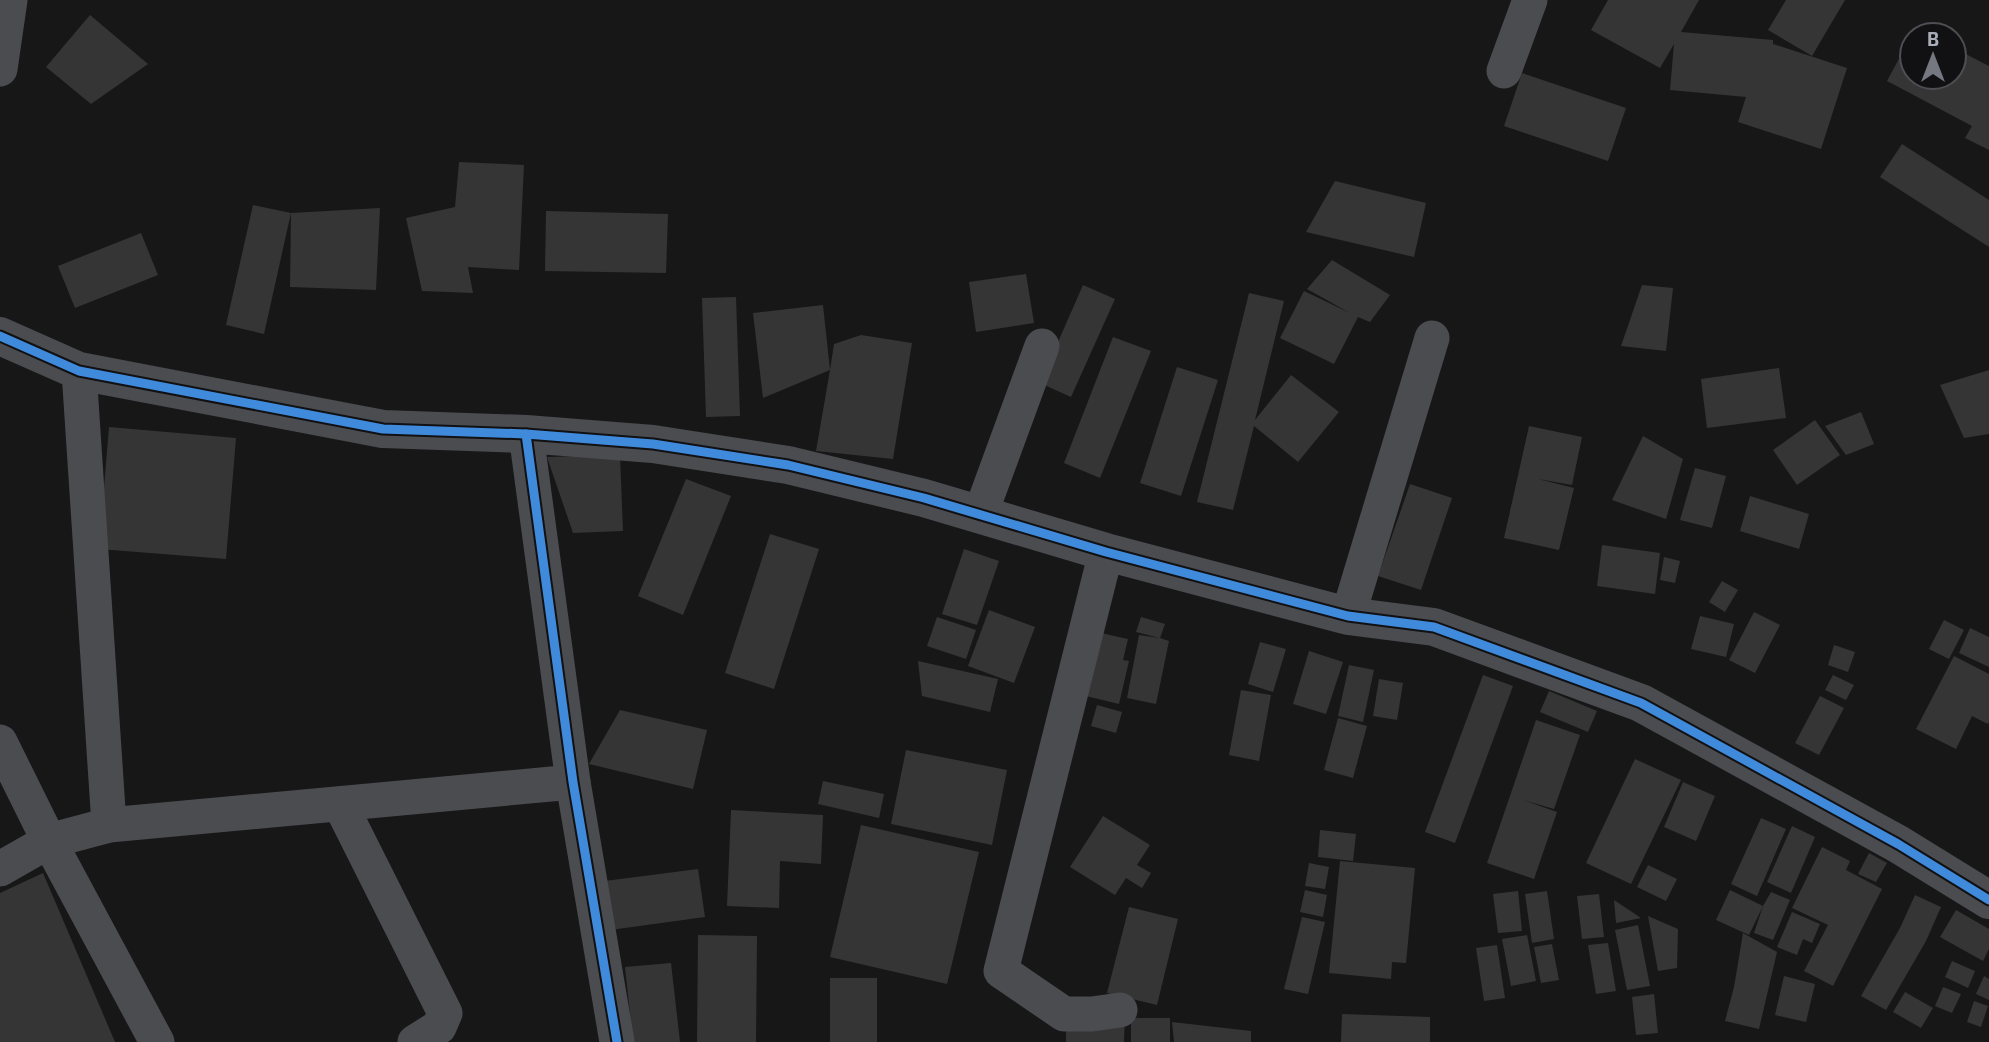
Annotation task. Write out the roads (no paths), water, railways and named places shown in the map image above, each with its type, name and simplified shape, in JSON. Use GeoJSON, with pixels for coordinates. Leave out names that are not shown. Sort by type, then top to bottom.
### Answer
{"type":"FeatureCollection","features":[{"type":"Feature","properties":{"kind":"street"},"geometry":{"type":"LineString","coordinates":[[0,68],[10,0]]}},
{"type":"Feature","properties":{"kind":"street"},"geometry":{"type":"LineString","coordinates":[[1504,71],[1530,0]]}},
{"type":"Feature","properties":{"kind":"street"},"geometry":{"type":"LineString","coordinates":[[0,336],[79,371],[383,429],[526,434],[653,444],[788,465],[923,498],[1105,552],[1348,616],[1434,627],[1641,703],[1898,844],[1989,900]]}},
{"type":"Feature","properties":{"kind":"street"},"geometry":{"type":"LineString","coordinates":[[1348,616],[1432,338]]}},
{"type":"Feature","properties":{"kind":"street"},"geometry":{"type":"LineString","coordinates":[[980,515],[1042,346]]}},
{"type":"Feature","properties":{"kind":"street"},"geometry":{"type":"LineString","coordinates":[[79,371],[110,825]]}},
{"type":"Feature","properties":{"kind":"street"},"geometry":{"type":"LineString","coordinates":[[526,434],[573,782],[617,1042]]}},
{"type":"Feature","properties":{"kind":"street"},"geometry":{"type":"LineString","coordinates":[[1105,552],[1001,971],[1064,1014],[1120,1010]]}},
{"type":"Feature","properties":{"kind":"street"},"geometry":{"type":"LineString","coordinates":[[0,742],[49,841],[157,1042]]}},
{"type":"Feature","properties":{"kind":"street"},"geometry":{"type":"LineString","coordinates":[[0,869],[49,841],[110,825],[573,782]]}},
{"type":"Feature","properties":{"kind":"street"},"geometry":{"type":"LineString","coordinates":[[340,804],[444,1013],[439,1027],[415,1042]]}}]}
